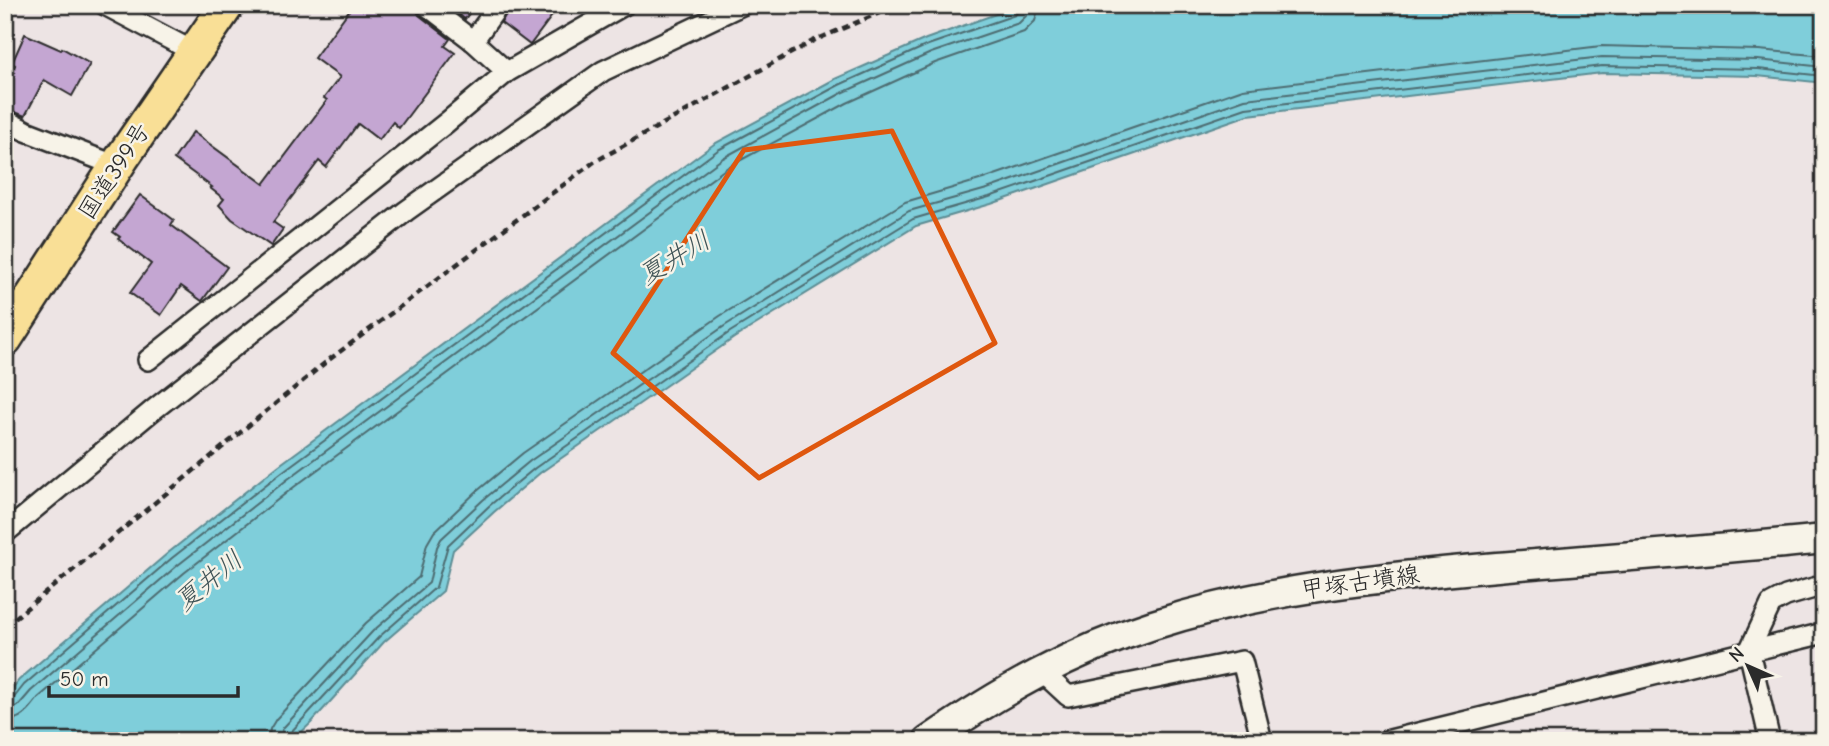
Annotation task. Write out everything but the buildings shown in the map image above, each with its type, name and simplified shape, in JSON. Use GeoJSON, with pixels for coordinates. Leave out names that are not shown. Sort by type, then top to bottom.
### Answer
{"type":"FeatureCollection","features":[{"type":"Feature","properties":{"kind":"highway","name":"国道399号"},"geometry":{"type":"LineString","coordinates":[[5,339],[15,304],[117,166],[224,6]]}},
{"type":"Feature","properties":{"kind":"main road","name":"甲塚古墳線"},"geometry":{"type":"LineString","coordinates":[[928,741],[978,707],[1041,671],[1094,646],[1152,625],[1267,595],[1415,574],[1824,539]]}},
{"type":"Feature","properties":{"kind":"street"},"geometry":{"type":"LineString","coordinates":[[105,5],[194,52]]}},
{"type":"Feature","properties":{"kind":"street"},"geometry":{"type":"LineString","coordinates":[[426,5],[473,41],[507,72]]}},
{"type":"Feature","properties":{"kind":"street"},"geometry":{"type":"LineString","coordinates":[[473,41],[499,5]]}},
{"type":"Feature","properties":{"kind":"street"},"geometry":{"type":"LineString","coordinates":[[148,360],[507,72],[624,5]]}},
{"type":"Feature","properties":{"kind":"street"},"geometry":{"type":"LineString","coordinates":[[5,533],[152,411],[439,188],[603,71],[742,5]]}},
{"type":"Feature","properties":{"kind":"street"},"geometry":{"type":"LineString","coordinates":[[5,120],[26,131],[117,166]]}},
{"type":"Feature","properties":{"kind":"street"},"geometry":{"type":"LineString","coordinates":[[1770,741],[1749,651],[1771,604],[1786,596],[1824,585]]}},
{"type":"Feature","properties":{"kind":"street"},"geometry":{"type":"LineString","coordinates":[[1386,741],[1824,633]]}},
{"type":"Feature","properties":{"kind":"street"},"geometry":{"type":"LineString","coordinates":[[1041,671],[1068,696],[1242,661],[1262,741]]}},
{"type":"Feature","properties":{"kind":"path"},"geometry":{"type":"LineString","coordinates":[[5,626],[326,362],[594,162],[813,41],[898,5]]}},
{"type":"Feature","properties":{"kind":"highlighted area"},"geometry":{"type":"Polygon","coordinates":[[[892,131],[995,343],[759,478],[613,353],[744,150],[892,131]]]}},
{"type":"Feature","properties":{"kind":"water","name":"夏井川"},"geometry":{"type":"Polygon","coordinates":[[[1021,5],[1824,5],[1824,83],[1757,76],[1602,73],[1248,115],[991,204],[916,226],[734,338],[540,473],[453,550],[443,591],[384,642],[292,741],[5,741],[5,698],[19,680],[168,553],[278,466],[714,144],[835,79],[926,39],[1021,5]]]}}]}
